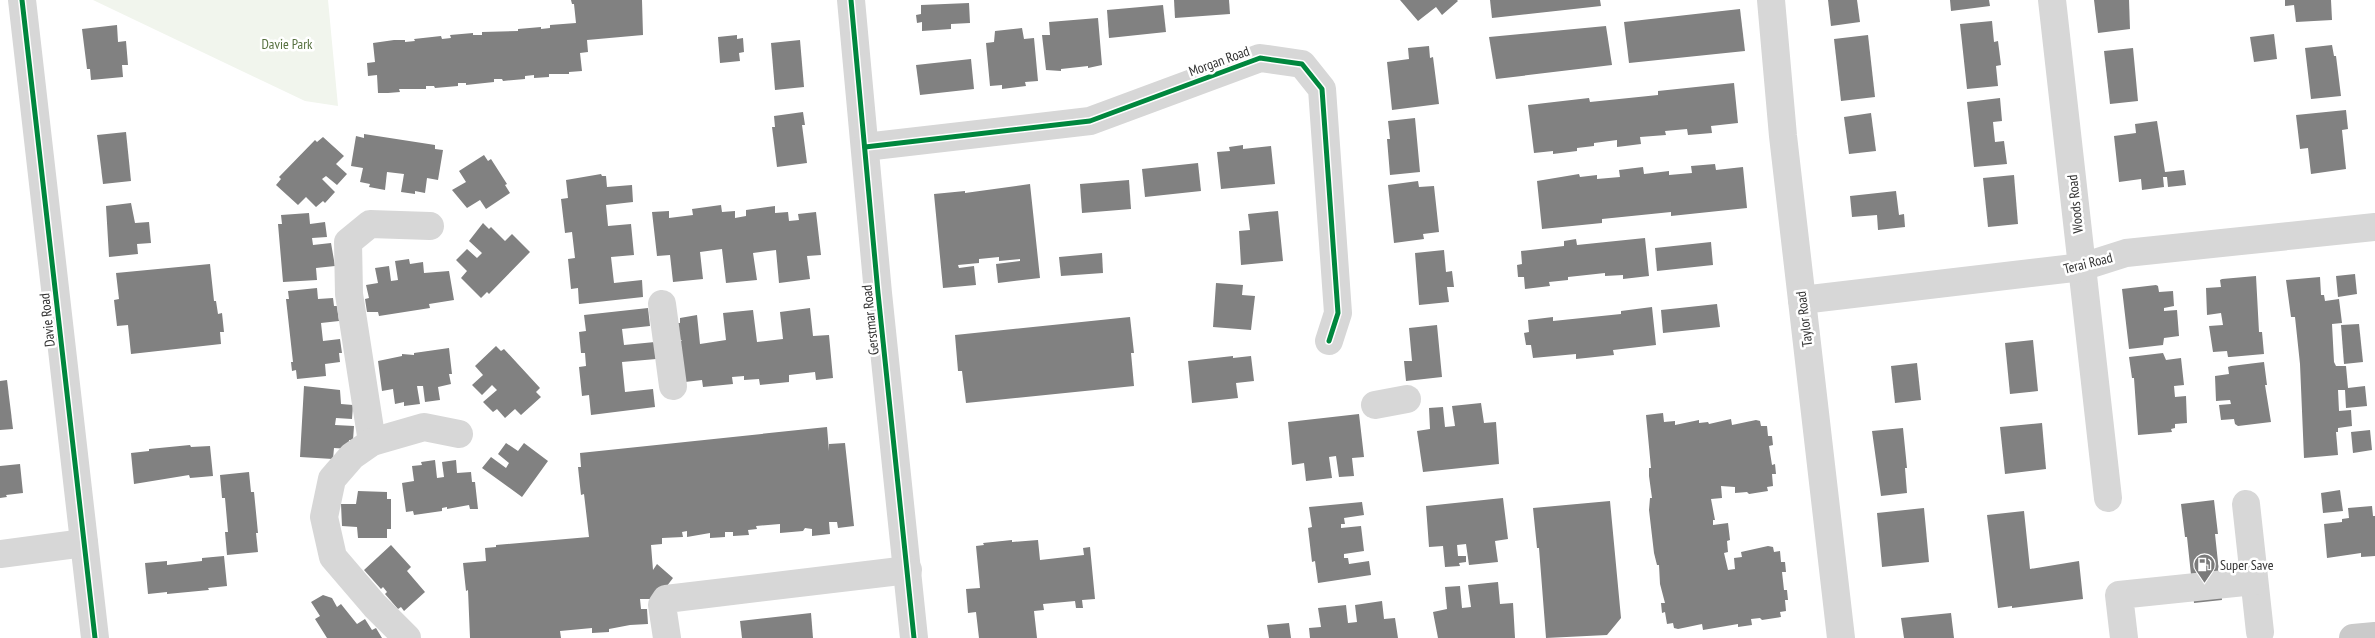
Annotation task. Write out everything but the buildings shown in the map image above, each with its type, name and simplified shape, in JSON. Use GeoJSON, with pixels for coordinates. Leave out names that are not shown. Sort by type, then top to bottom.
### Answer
{"type":"FeatureCollection","features":[{"type":"Feature","properties":{"kind":"main road"},"geometry":{"type":"LineString","coordinates":[[2353,638],[2375,636]]}},
{"type":"Feature","properties":{"kind":"street","name":"Davie Road"},"geometry":{"type":"LineString","coordinates":[[22,0],[95,638]]}},
{"type":"Feature","properties":{"kind":"street","name":"Gerstmar Road"},"geometry":{"type":"LineString","coordinates":[[851,0],[878,293],[914,638]]}},
{"type":"Feature","properties":{"kind":"street","name":"Taylor Road"},"geometry":{"type":"LineString","coordinates":[[1771,0],[1782,136],[1841,638]]}},
{"type":"Feature","properties":{"kind":"street","name":"Woods Road"},"geometry":{"type":"LineString","coordinates":[[2052,0],[2108,498]]}},
{"type":"Feature","properties":{"kind":"street","name":"Morgan Road"},"geometry":{"type":"LineString","coordinates":[[866,147],[1090,121],[1260,58],[1302,64],[1322,89],[1338,312],[1329,341]]}},
{"type":"Feature","properties":{"kind":"street"},"geometry":{"type":"LineString","coordinates":[[372,442],[349,294],[348,242],[370,224],[430,226]]}},
{"type":"Feature","properties":{"kind":"street","name":"Terai Road"},"geometry":{"type":"LineString","coordinates":[[1802,300],[2082,267],[2126,253],[2375,227]]}},
{"type":"Feature","properties":{"kind":"street"},"geometry":{"type":"LineString","coordinates":[[662,304],[673,386]]}},
{"type":"Feature","properties":{"kind":"street"},"geometry":{"type":"LineString","coordinates":[[1375,405],[1407,398]]}},
{"type":"Feature","properties":{"kind":"street"},"geometry":{"type":"LineString","coordinates":[[407,638],[375,606],[333,557],[324,517],[332,479],[352,456],[372,442],[424,427],[459,434]]}},
{"type":"Feature","properties":{"kind":"street"},"geometry":{"type":"LineString","coordinates":[[2246,504],[2260,632]]}},
{"type":"Feature","properties":{"kind":"street"},"geometry":{"type":"LineString","coordinates":[[0,554],[84,543]]}},
{"type":"Feature","properties":{"kind":"street"},"geometry":{"type":"LineString","coordinates":[[666,638],[662,605],[666,599],[908,570]]}},
{"type":"Feature","properties":{"kind":"street"},"geometry":{"type":"LineString","coordinates":[[2124,638],[2119,595],[2254,581]]}},
{"type":"Feature","properties":{"kind":"green space","name":"Davie Park"},"geometry":{"type":"Polygon","coordinates":[[[93,0],[328,0],[338,106],[305,101],[93,0]]]}},
{"type":"Feature","properties":{"kind":"cycle path"},"geometry":{"type":"LineString","coordinates":[[22,0],[95,638]]}},
{"type":"Feature","properties":{"kind":"cycle path"},"geometry":{"type":"LineString","coordinates":[[851,0],[878,293],[914,638]]}},
{"type":"Feature","properties":{"kind":"cycle path"},"geometry":{"type":"LineString","coordinates":[[865,147],[1090,121],[1260,58],[1302,64],[1322,89],[1338,313],[1329,341]]}},
{"type":"Feature","properties":{"kind":"place","name":"Super Save"},"geometry":{"type":"Point","coordinates":[2204,584]}}]}
